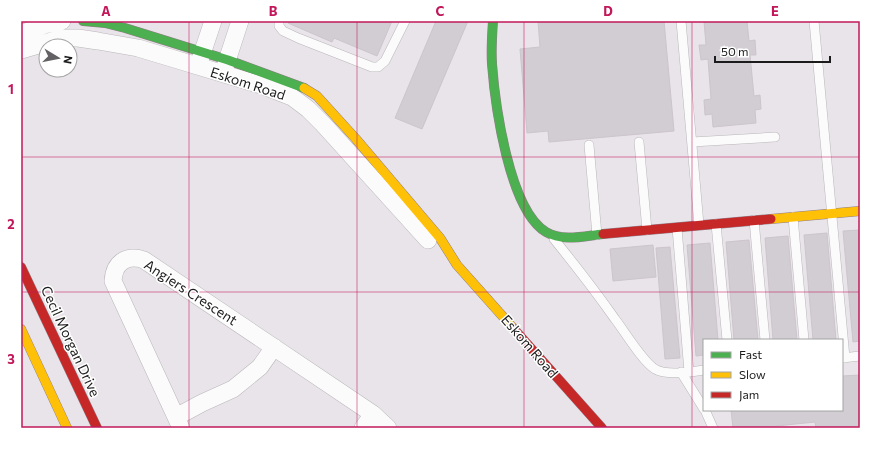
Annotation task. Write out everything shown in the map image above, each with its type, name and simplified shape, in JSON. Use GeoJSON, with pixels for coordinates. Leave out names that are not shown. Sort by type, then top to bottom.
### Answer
{"type":"FeatureCollection","features":[{"type":"Feature","properties":{"kind":"street"},"geometry":{"type":"LineString","coordinates":[[21,34],[44,25],[62,21]]}},
{"type":"Feature","properties":{"kind":"street","name":"Eskom Road"},"geometry":{"type":"LineString","coordinates":[[83,21],[105,23],[125,28],[200,60]]}},
{"type":"Feature","properties":{"kind":"street"},"geometry":{"type":"LineString","coordinates":[[200,60],[213,21]]}},
{"type":"Feature","properties":{"kind":"street"},"geometry":{"type":"LineString","coordinates":[[226,67],[240,21]]}},
{"type":"Feature","properties":{"kind":"street"},"geometry":{"type":"LineString","coordinates":[[493,21],[491,54],[492,78],[511,173],[520,197],[530,214],[540,227],[549,233],[562,238],[860,211]]}},
{"type":"Feature","properties":{"kind":"street","name":"Eskom Road"},"geometry":{"type":"LineString","coordinates":[[21,50],[62,38],[78,38],[118,44],[200,60],[226,67],[292,97],[308,109],[430,242],[458,265],[602,428]]}},
{"type":"Feature","properties":{"kind":"street","name":"Angiers Crescent"},"geometry":{"type":"LineString","coordinates":[[179,422],[113,281],[115,269],[124,260],[130,258],[144,260],[373,414],[388,428]]}},
{"type":"Feature","properties":{"kind":"street","name":"Cecil Morgan Drive"},"geometry":{"type":"LineString","coordinates":[[21,267],[96,428]]}},
{"type":"Feature","properties":{"kind":"street"},"geometry":{"type":"LineString","coordinates":[[21,329],[67,428]]}},
{"type":"Feature","properties":{"kind":"street"},"geometry":{"type":"LineString","coordinates":[[179,422],[202,403],[233,389],[260,367],[274,347]]}},
{"type":"Feature","properties":{"kind":"street"},"geometry":{"type":"LineString","coordinates":[[363,428],[373,414]]}},
{"type":"Feature","properties":{"kind":"lane"},"geometry":{"type":"LineString","coordinates":[[279,21],[283,31],[298,38],[372,67],[378,67],[385,61],[405,21]]}},
{"type":"Feature","properties":{"kind":"lane"},"geometry":{"type":"LineString","coordinates":[[681,21],[699,225]]}},
{"type":"Feature","properties":{"kind":"lane"},"geometry":{"type":"LineString","coordinates":[[814,21],[833,213],[843,339]]}},
{"type":"Feature","properties":{"kind":"lane"},"geometry":{"type":"LineString","coordinates":[[692,142],[776,137]]}},
{"type":"Feature","properties":{"kind":"lane"},"geometry":{"type":"LineString","coordinates":[[639,142],[647,230]]}},
{"type":"Feature","properties":{"kind":"lane"},"geometry":{"type":"LineString","coordinates":[[589,145],[597,235]]}},
{"type":"Feature","properties":{"kind":"lane"},"geometry":{"type":"LineString","coordinates":[[793,217],[804,339]]}},
{"type":"Feature","properties":{"kind":"lane"},"geometry":{"type":"LineString","coordinates":[[754,220],[765,339]]}},
{"type":"Feature","properties":{"kind":"lane"},"geometry":{"type":"LineString","coordinates":[[716,224],[726,339]]}},
{"type":"Feature","properties":{"kind":"lane"},"geometry":{"type":"LineString","coordinates":[[677,228],[685,372],[703,407]]}},
{"type":"Feature","properties":{"kind":"lane"},"geometry":{"type":"LineString","coordinates":[[549,233],[589,283],[633,345],[656,370],[663,372],[703,370]]}},
{"type":"Feature","properties":{"kind":"lane"},"geometry":{"type":"LineString","coordinates":[[843,345],[844,358],[860,356]]}},
{"type":"Feature","properties":{"kind":"lane"},"geometry":{"type":"LineString","coordinates":[[705,411],[713,428]]}},
{"type":"Feature","properties":{"kind":"building"},"geometry":{"type":"Polygon","coordinates":[[[289,21],[392,21],[377,56],[334,38],[332,42],[288,23],[289,21]]]}},
{"type":"Feature","properties":{"kind":"building"},"geometry":{"type":"Polygon","coordinates":[[[436,21],[468,21],[422,129],[395,118],[436,21]]]}},
{"type":"Feature","properties":{"kind":"building"},"geometry":{"type":"Polygon","coordinates":[[[538,21],[664,21],[674,131],[549,142],[548,131],[527,133],[520,49],[540,47],[538,21]]]}},
{"type":"Feature","properties":{"kind":"building"},"geometry":{"type":"Polygon","coordinates":[[[704,21],[747,21],[749,41],[755,40],[756,55],[750,55],[754,96],[760,95],[761,109],[755,110],[756,123],[713,127],[712,114],[705,115],[704,100],[711,99],[708,59],[701,60],[699,45],[706,45],[704,21]]]}},
{"type":"Feature","properties":{"kind":"building"},"geometry":{"type":"Polygon","coordinates":[[[860,230],[860,341],[853,342],[843,231],[860,230]]]}},
{"type":"Feature","properties":{"kind":"building"},"geometry":{"type":"Polygon","coordinates":[[[827,233],[836,339],[813,339],[804,235],[827,233]]]}},
{"type":"Feature","properties":{"kind":"building"},"geometry":{"type":"Polygon","coordinates":[[[788,236],[797,339],[773,339],[765,238],[788,236]]]}},
{"type":"Feature","properties":{"kind":"building"},"geometry":{"type":"Polygon","coordinates":[[[749,240],[758,339],[734,339],[726,242],[749,240]]]}},
{"type":"Feature","properties":{"kind":"building"},"geometry":{"type":"Polygon","coordinates":[[[710,243],[718,339],[703,339],[703,355],[696,356],[687,245],[710,243]]]}},
{"type":"Feature","properties":{"kind":"building"},"geometry":{"type":"Polygon","coordinates":[[[653,245],[656,277],[613,281],[610,249],[653,245]]]}},
{"type":"Feature","properties":{"kind":"building"},"geometry":{"type":"Polygon","coordinates":[[[670,247],[680,358],[665,359],[656,248],[670,247]]]}},
{"type":"Feature","properties":{"kind":"building"},"geometry":{"type":"Polygon","coordinates":[[[860,375],[860,428],[816,428],[815,422],[776,426],[776,428],[733,428],[731,411],[843,411],[843,376],[860,375]]]}},
{"type":"Feature","properties":{"kind":"traffic: fast"},"geometry":{"type":"LineString","coordinates":[[83,21],[105,23],[125,28],[228,60],[304,88]]}},
{"type":"Feature","properties":{"kind":"traffic: fast"},"geometry":{"type":"LineString","coordinates":[[493,21],[492,58],[496,104],[506,155],[513,180],[522,202],[533,220],[546,232],[553,235],[574,238],[603,234]]}},
{"type":"Feature","properties":{"kind":"traffic: slow"},"geometry":{"type":"LineString","coordinates":[[304,88],[317,96],[356,139],[440,238],[457,265],[513,328]]}},
{"type":"Feature","properties":{"kind":"traffic: slow"},"geometry":{"type":"LineString","coordinates":[[771,219],[860,211]]}},
{"type":"Feature","properties":{"kind":"traffic: slow"},"geometry":{"type":"LineString","coordinates":[[21,329],[67,428]]}},
{"type":"Feature","properties":{"kind":"traffic: jam"},"geometry":{"type":"LineString","coordinates":[[603,234],[771,219]]}},
{"type":"Feature","properties":{"kind":"traffic: jam"},"geometry":{"type":"LineString","coordinates":[[21,267],[97,428]]}},
{"type":"Feature","properties":{"kind":"traffic: jam"},"geometry":{"type":"LineString","coordinates":[[513,328],[602,428]]}}]}
